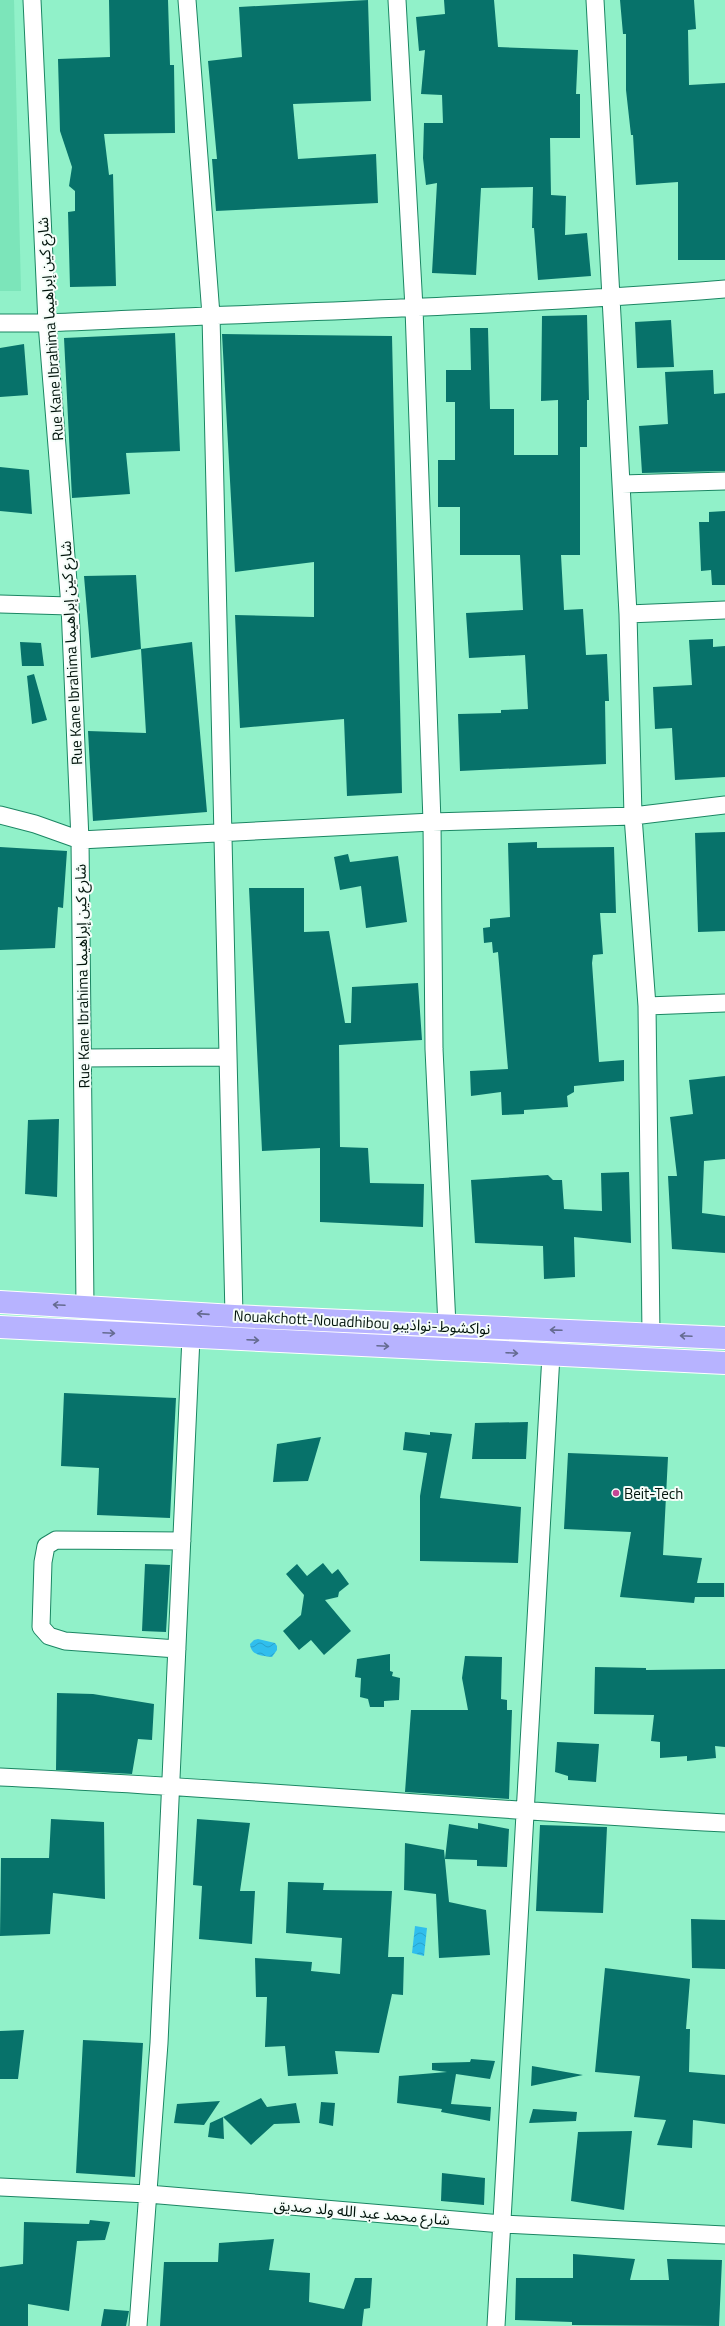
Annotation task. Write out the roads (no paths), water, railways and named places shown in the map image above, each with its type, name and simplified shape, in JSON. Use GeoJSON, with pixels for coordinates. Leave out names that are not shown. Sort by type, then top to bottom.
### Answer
{"type":"FeatureCollection","features":[{"type":"Feature","properties":{"kind":"highway","name":"Nouakchott-Nouadhibou نواكشوط-نواذيبو"},"geometry":{"type":"LineString","coordinates":[[0,1302],[234,1316],[725,1338]]}},
{"type":"Feature","properties":{"kind":"highway","name":"Nouakchott-Nouadhibou نواكشوط-نواذيبو"},"geometry":{"type":"LineString","coordinates":[[0,1327],[725,1363]]}},
{"type":"Feature","properties":{"kind":"street","name":"Rue Kane Ibrahima شارع كين إبراهيما"},"geometry":{"type":"LineString","coordinates":[[32,0],[47,323],[70,606],[80,840],[85,1306]]}},
{"type":"Feature","properties":{"kind":"street"},"geometry":{"type":"LineString","coordinates":[[187,0],[211,315],[234,1316]]}},
{"type":"Feature","properties":{"kind":"street"},"geometry":{"type":"LineString","coordinates":[[397,0],[414,308],[432,822],[434,1049],[447,1326]]}},
{"type":"Feature","properties":{"kind":"street"},"geometry":{"type":"LineString","coordinates":[[595,0],[628,614],[632,816],[647,1006],[651,1334]]}},
{"type":"Feature","properties":{"kind":"street"},"geometry":{"type":"LineString","coordinates":[[0,323],[47,323],[211,315],[414,308],[610,298],[725,289]]}},
{"type":"Feature","properties":{"kind":"street"},"geometry":{"type":"LineString","coordinates":[[622,484],[725,481]]}},
{"type":"Feature","properties":{"kind":"street"},"geometry":{"type":"LineString","coordinates":[[0,604],[70,606]]}},
{"type":"Feature","properties":{"kind":"street"},"geometry":{"type":"LineString","coordinates":[[628,614],[725,610]]}},
{"type":"Feature","properties":{"kind":"street"},"geometry":{"type":"LineString","coordinates":[[0,816],[35,824],[80,840],[432,822],[632,816],[725,805]]}},
{"type":"Feature","properties":{"kind":"street"},"geometry":{"type":"LineString","coordinates":[[647,1006],[725,1003]]}},
{"type":"Feature","properties":{"kind":"street"},"geometry":{"type":"LineString","coordinates":[[83,1058],[228,1057]]}},
{"type":"Feature","properties":{"kind":"street"},"geometry":{"type":"LineString","coordinates":[[138,2326],[159,2043],[191,1337]]}},
{"type":"Feature","properties":{"kind":"street"},"geometry":{"type":"LineString","coordinates":[[496,2326],[526,1812],[550,1355]]}},
{"type":"Feature","properties":{"kind":"street"},"geometry":{"type":"LineString","coordinates":[[177,1649],[65,1641],[49,1636],[41,1627],[43,1562],[46,1546],[56,1540],[182,1541]]}},
{"type":"Feature","properties":{"kind":"street"},"geometry":{"type":"LineString","coordinates":[[0,1777],[171,1785],[526,1812],[725,1823]]}},
{"type":"Feature","properties":{"kind":"street","name":"شارع محمد عبد الله ولد صديق"},"geometry":{"type":"LineString","coordinates":[[0,2187],[148,2194],[502,2224],[725,2235]]}},
{"type":"Feature","properties":{"kind":"water"},"geometry":{"type":"Polygon","coordinates":[[[258,1639],[275,1643],[277,1650],[272,1657],[258,1655],[253,1651],[250,1644],[254,1640],[258,1639]]]}},
{"type":"Feature","properties":{"kind":"water"},"geometry":{"type":"Polygon","coordinates":[[[415,1926],[427,1928],[424,1956],[412,1953],[415,1926]]]}},
{"type":"Feature","properties":{"kind":"place","name":"Beit-Tech"},"geometry":{"type":"Point","coordinates":[616,1493]}}]}
